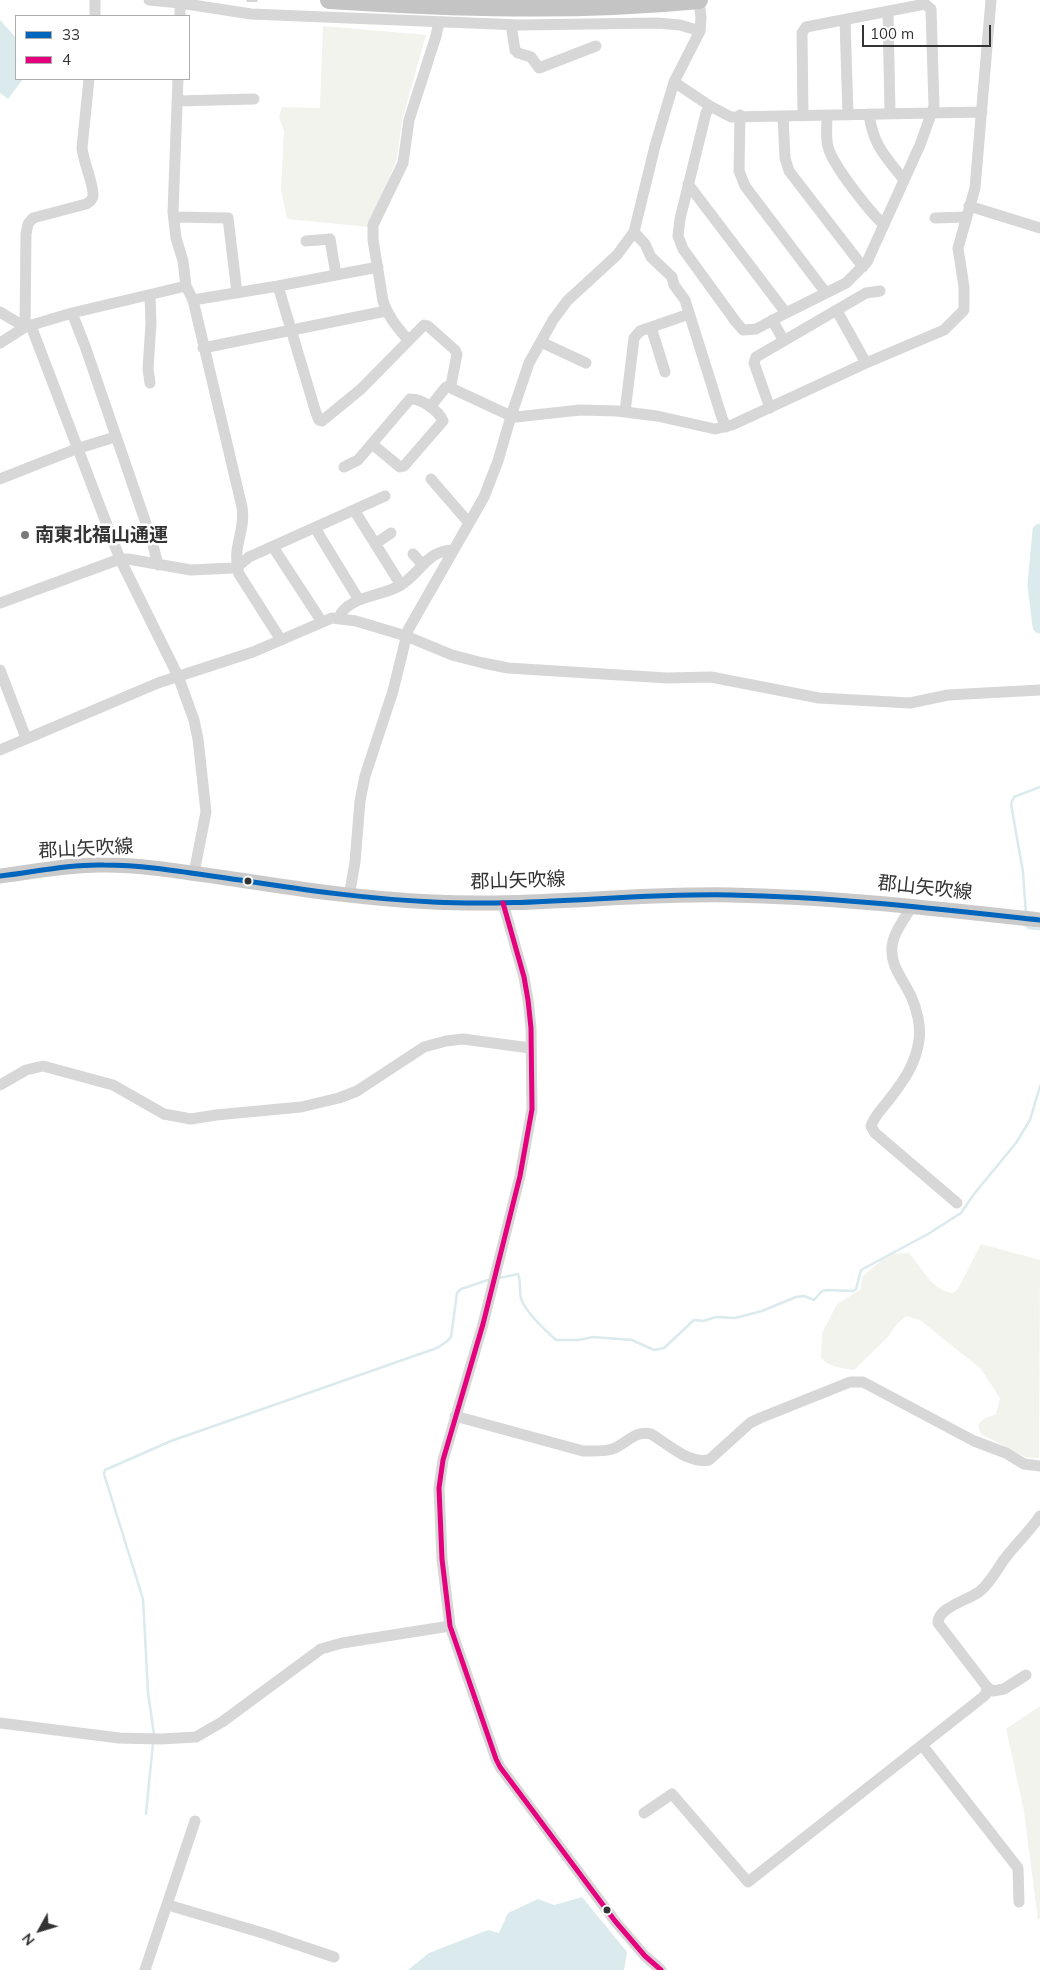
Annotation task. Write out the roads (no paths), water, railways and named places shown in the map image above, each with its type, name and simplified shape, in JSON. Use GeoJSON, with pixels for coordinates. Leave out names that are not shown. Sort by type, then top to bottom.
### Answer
{"type":"FeatureCollection","features":[{"type":"Feature","properties":{"kind":"highway"},"geometry":{"type":"LineString","coordinates":[[330,0],[484,8],[595,7],[699,0]]}},
{"type":"Feature","properties":{"kind":"main road","name":"郡山矢吹線"},"geometry":{"type":"LineString","coordinates":[[0,876],[102,864],[138,866],[194,873],[349,896],[434,902],[503,904],[639,896],[731,895],[825,899],[912,906],[1040,920]]}},
{"type":"Feature","properties":{"kind":"street"},"geometry":{"type":"LineString","coordinates":[[95,0],[95,15]]}},
{"type":"Feature","properties":{"kind":"street"},"geometry":{"type":"LineString","coordinates":[[148,0],[252,14],[511,25],[657,22],[700,30]]}},
{"type":"Feature","properties":{"kind":"street"},"geometry":{"type":"LineString","coordinates":[[349,896],[355,862],[360,801],[365,776],[393,691],[410,624],[484,497],[498,462],[529,363],[541,342],[567,302],[617,255],[634,232],[655,146],[674,82],[700,30],[699,0]]}},
{"type":"Feature","properties":{"kind":"street"},"geometry":{"type":"LineString","coordinates":[[451,385],[457,391],[511,416],[580,410],[625,412],[657,416],[716,428],[726,427],[866,363],[944,330],[964,310],[964,287],[958,248],[975,188],[991,0]]}},
{"type":"Feature","properties":{"kind":"street"},"geometry":{"type":"LineString","coordinates":[[252,2],[252,14]]}},
{"type":"Feature","properties":{"kind":"street"},"geometry":{"type":"LineString","coordinates":[[180,3],[180,15]]}},
{"type":"Feature","properties":{"kind":"street"},"geometry":{"type":"LineString","coordinates":[[710,106],[706,113],[688,184],[678,228],[679,242],[743,330],[752,331],[846,283],[862,267],[884,225],[934,106],[931,9],[925,4],[806,27],[802,33],[803,116]]}},
{"type":"Feature","properties":{"kind":"street"},"geometry":{"type":"LineString","coordinates":[[888,12],[890,113]]}},
{"type":"Feature","properties":{"kind":"street"},"geometry":{"type":"LineString","coordinates":[[846,20],[848,115]]}},
{"type":"Feature","properties":{"kind":"street"},"geometry":{"type":"LineString","coordinates":[[408,340],[386,311],[373,240],[373,225],[403,164],[409,120],[439,22]]}},
{"type":"Feature","properties":{"kind":"street"},"geometry":{"type":"LineString","coordinates":[[511,25],[515,50],[518,53],[531,57],[538,68],[596,46]]}},
{"type":"Feature","properties":{"kind":"street"},"geometry":{"type":"LineString","coordinates":[[88,80],[82,148],[83,160],[93,194],[91,201],[86,204],[33,218],[28,224],[26,234],[28,326],[120,559],[178,676],[194,720],[206,799],[203,834],[194,873]]}},
{"type":"Feature","properties":{"kind":"street"},"geometry":{"type":"LineString","coordinates":[[178,80],[174,218],[176,238],[183,262],[186,286],[193,300],[243,516],[235,557],[237,567],[281,640]]}},
{"type":"Feature","properties":{"kind":"street"},"geometry":{"type":"LineString","coordinates":[[674,82],[710,106],[731,117],[740,115],[827,116],[982,112]]}},
{"type":"Feature","properties":{"kind":"street"},"geometry":{"type":"LineString","coordinates":[[177,101],[254,98]]}},
{"type":"Feature","properties":{"kind":"street"},"geometry":{"type":"LineString","coordinates":[[869,114],[872,134],[876,144],[904,180]]}},
{"type":"Feature","properties":{"kind":"street"},"geometry":{"type":"LineString","coordinates":[[740,115],[739,171],[745,186],[826,293]]}},
{"type":"Feature","properties":{"kind":"street"},"geometry":{"type":"LineString","coordinates":[[783,116],[785,158],[789,170],[862,267]]}},
{"type":"Feature","properties":{"kind":"street"},"geometry":{"type":"LineString","coordinates":[[827,116],[827,138],[832,155],[849,181],[884,225]]}},
{"type":"Feature","properties":{"kind":"street"},"geometry":{"type":"LineString","coordinates":[[688,184],[786,313]]}},
{"type":"Feature","properties":{"kind":"street"},"geometry":{"type":"LineString","coordinates":[[969,206],[1040,228]]}},
{"type":"Feature","properties":{"kind":"street"},"geometry":{"type":"LineString","coordinates":[[935,218],[966,217]]}},
{"type":"Feature","properties":{"kind":"street"},"geometry":{"type":"LineString","coordinates":[[174,218],[228,218],[237,293]]}},
{"type":"Feature","properties":{"kind":"street"},"geometry":{"type":"LineString","coordinates":[[634,232],[643,241],[651,257],[673,280],[674,285],[685,300],[726,427]]}},
{"type":"Feature","properties":{"kind":"street"},"geometry":{"type":"LineString","coordinates":[[306,241],[330,239],[336,275]]}},
{"type":"Feature","properties":{"kind":"street"},"geometry":{"type":"LineString","coordinates":[[193,300],[278,286],[378,266]]}},
{"type":"Feature","properties":{"kind":"street"},"geometry":{"type":"LineString","coordinates":[[0,343],[28,326],[72,313],[186,286]]}},
{"type":"Feature","properties":{"kind":"street"},"geometry":{"type":"LineString","coordinates":[[278,286],[319,420],[322,421],[361,389],[424,325],[428,326],[456,350],[457,354],[451,385]]}},
{"type":"Feature","properties":{"kind":"street"},"geometry":{"type":"LineString","coordinates":[[770,408],[754,362],[756,357],[866,293],[880,291]]}},
{"type":"Feature","properties":{"kind":"street"},"geometry":{"type":"LineString","coordinates":[[150,295],[151,323],[148,369],[150,383]]}},
{"type":"Feature","properties":{"kind":"street"},"geometry":{"type":"LineString","coordinates":[[203,348],[386,311]]}},
{"type":"Feature","properties":{"kind":"street"},"geometry":{"type":"LineString","coordinates":[[837,311],[866,363]]}},
{"type":"Feature","properties":{"kind":"street"},"geometry":{"type":"LineString","coordinates":[[0,312],[28,326]]}},
{"type":"Feature","properties":{"kind":"street"},"geometry":{"type":"LineString","coordinates":[[72,313],[152,541],[158,565]]}},
{"type":"Feature","properties":{"kind":"street"},"geometry":{"type":"LineString","coordinates":[[625,412],[634,338],[640,331],[689,314]]}},
{"type":"Feature","properties":{"kind":"street"},"geometry":{"type":"LineString","coordinates":[[772,320],[784,341]]}},
{"type":"Feature","properties":{"kind":"street"},"geometry":{"type":"LineString","coordinates":[[651,327],[665,372]]}},
{"type":"Feature","properties":{"kind":"street"},"geometry":{"type":"LineString","coordinates":[[541,342],[586,363]]}},
{"type":"Feature","properties":{"kind":"street"},"geometry":{"type":"LineString","coordinates":[[430,407],[446,387],[451,385]]}},
{"type":"Feature","properties":{"kind":"street"},"geometry":{"type":"LineString","coordinates":[[344,467],[355,463],[410,399],[415,398],[430,407],[444,421],[404,466],[400,467],[372,444]]}},
{"type":"Feature","properties":{"kind":"street"},"geometry":{"type":"LineString","coordinates":[[0,479],[76,449],[115,437]]}},
{"type":"Feature","properties":{"kind":"street"},"geometry":{"type":"LineString","coordinates":[[431,479],[470,523]]}},
{"type":"Feature","properties":{"kind":"street"},"geometry":{"type":"LineString","coordinates":[[0,603],[120,559],[191,570],[237,567],[249,557],[385,496]]}},
{"type":"Feature","properties":{"kind":"street"},"geometry":{"type":"LineString","coordinates":[[354,510],[401,585]]}},
{"type":"Feature","properties":{"kind":"street"},"geometry":{"type":"LineString","coordinates":[[315,528],[359,600]]}},
{"type":"Feature","properties":{"kind":"street"},"geometry":{"type":"LineString","coordinates":[[375,544],[392,533]]}},
{"type":"Feature","properties":{"kind":"street"},"geometry":{"type":"LineString","coordinates":[[273,547],[322,622]]}},
{"type":"Feature","properties":{"kind":"street"},"geometry":{"type":"LineString","coordinates":[[339,618],[343,611],[359,600],[401,585],[438,552],[453,550]]}},
{"type":"Feature","properties":{"kind":"street"},"geometry":{"type":"LineString","coordinates":[[413,554],[423,565]]}},
{"type":"Feature","properties":{"kind":"street"},"geometry":{"type":"LineString","coordinates":[[0,750],[178,676],[253,652],[332,618],[356,621],[406,636],[452,655],[483,664],[508,668],[667,678],[711,678],[819,698],[910,703],[948,695],[1039,690]]}},
{"type":"Feature","properties":{"kind":"street"},"geometry":{"type":"LineString","coordinates":[[0,670],[26,738]]}},
{"type":"Feature","properties":{"kind":"street"},"geometry":{"type":"LineString","coordinates":[[503,904],[524,977],[531,1028],[532,1109],[526,1146],[483,1324],[443,1460],[439,1488],[442,1559],[450,1626],[496,1759],[506,1776],[615,1921],[645,1956],[662,1970]]}},
{"type":"Feature","properties":{"kind":"street"},"geometry":{"type":"LineString","coordinates":[[912,906],[896,933],[892,947],[892,956],[911,996],[920,1032],[919,1042],[906,1078],[871,1126],[875,1133],[957,1203]]}},
{"type":"Feature","properties":{"kind":"street"},"geometry":{"type":"LineString","coordinates":[[0,1085],[26,1070],[43,1066],[113,1085],[164,1114],[190,1119],[300,1107],[339,1098],[357,1091],[424,1048],[446,1041],[463,1039],[530,1048]]}},
{"type":"Feature","properties":{"kind":"street"},"geometry":{"type":"LineString","coordinates":[[455,1416],[583,1451],[595,1452],[614,1448],[627,1439],[644,1432],[651,1434],[692,1459],[703,1461],[709,1460],[750,1424],[760,1418],[850,1382],[863,1382],[974,1441],[1006,1453],[1024,1464],[1040,1466]]}},
{"type":"Feature","properties":{"kind":"street"},"geometry":{"type":"LineString","coordinates":[[1026,1676],[1000,1691],[993,1691],[987,1687],[938,1623],[938,1619],[939,1615],[958,1602],[984,1588],[1003,1561],[1040,1516]]}},
{"type":"Feature","properties":{"kind":"street"},"geometry":{"type":"LineString","coordinates":[[0,1722],[119,1738],[161,1739],[196,1737],[222,1722],[321,1650],[342,1643],[450,1626]]}},
{"type":"Feature","properties":{"kind":"street"},"geometry":{"type":"LineString","coordinates":[[644,1813],[672,1794],[748,1882],[983,1697],[986,1694],[987,1687]]}},
{"type":"Feature","properties":{"kind":"street"},"geometry":{"type":"LineString","coordinates":[[922,1745],[1018,1868],[1019,1902]]}},
{"type":"Feature","properties":{"kind":"street"},"geometry":{"type":"LineString","coordinates":[[145,1970],[195,1821]]}},
{"type":"Feature","properties":{"kind":"street"},"geometry":{"type":"LineString","coordinates":[[168,1905],[266,1934],[334,1957]]}},
{"type":"Feature","properties":{"kind":"waterway"},"geometry":{"type":"LineString","coordinates":[[1040,531],[1035,585],[1040,626]]}},
{"type":"Feature","properties":{"kind":"waterway"},"geometry":{"type":"LineString","coordinates":[[1026,914],[1023,872],[1011,804],[1014,797],[1040,787]]}},
{"type":"Feature","properties":{"kind":"waterway"},"geometry":{"type":"LineString","coordinates":[[1027,925],[1028,928],[1040,929]]}},
{"type":"Feature","properties":{"kind":"waterway"},"geometry":{"type":"LineString","coordinates":[[499,1278],[518,1274],[524,1306],[556,1340],[578,1340],[593,1337],[632,1340],[654,1350],[664,1348],[694,1320],[703,1321],[716,1317],[735,1318],[762,1311],[796,1297],[804,1296],[814,1300],[822,1291],[827,1290],[853,1291],[856,1289],[861,1270],[928,1234],[961,1213],[974,1194],[1016,1143],[1030,1120],[1040,1086]]}},
{"type":"Feature","properties":{"kind":"waterway"},"geometry":{"type":"LineString","coordinates":[[154,1735],[148,1692],[143,1599],[104,1474],[105,1470],[171,1441],[437,1348],[451,1337],[457,1293],[461,1289],[491,1279]]}},
{"type":"Feature","properties":{"kind":"waterway"},"geometry":{"type":"LineString","coordinates":[[146,1814],[153,1743]]}},
{"type":"Feature","properties":{"kind":"place","name":"南東北福山通運"},"geometry":{"type":"Point","coordinates":[25,535]}}]}
